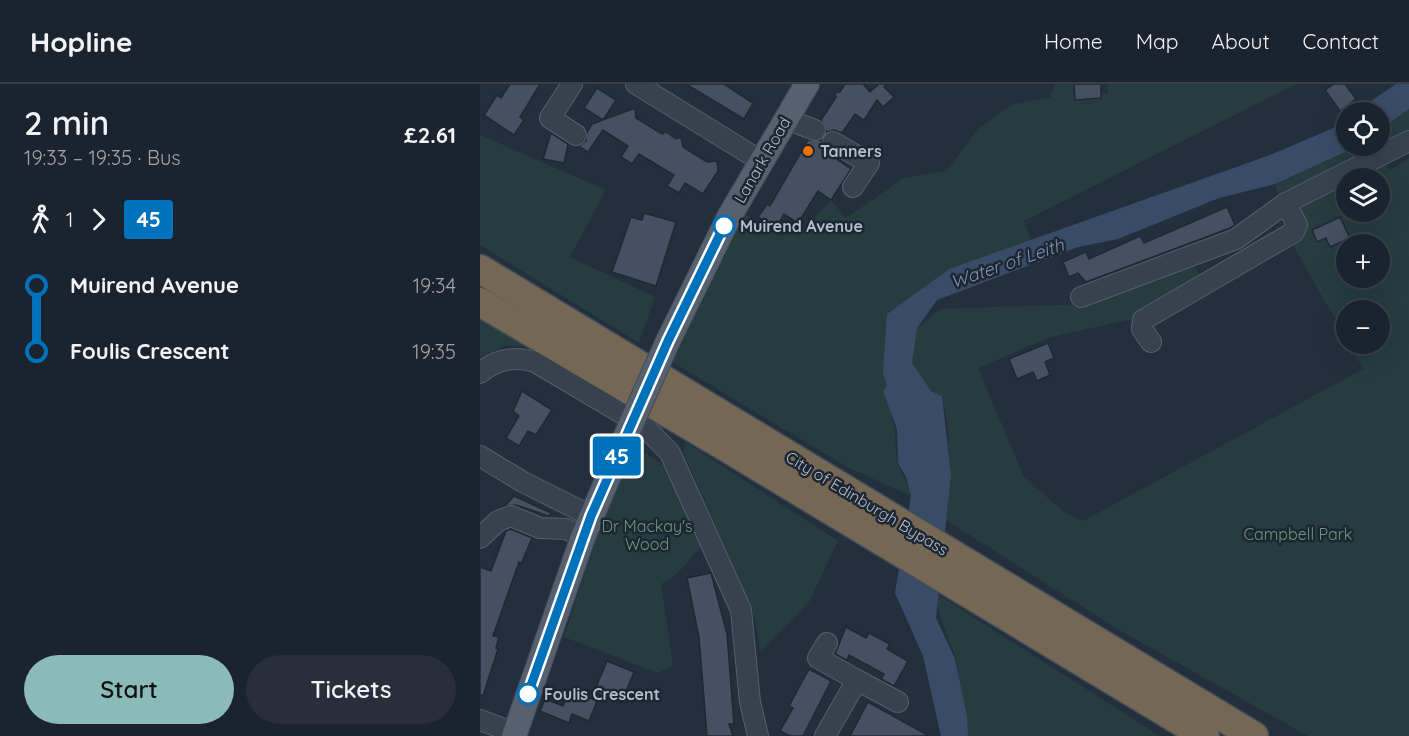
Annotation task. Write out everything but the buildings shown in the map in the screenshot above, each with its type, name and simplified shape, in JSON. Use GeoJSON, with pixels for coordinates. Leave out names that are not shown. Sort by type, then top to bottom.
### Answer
{"type":"FeatureCollection","features":[{"type":"Feature","properties":{"kind":"highway","name":"City of Edinburgh Bypass"},"geometry":{"type":"LineString","coordinates":[[480,268],[734,437],[1067,638],[1254,736]]}},
{"type":"Feature","properties":{"kind":"highway","name":"City of Edinburgh Bypass"},"geometry":{"type":"LineString","coordinates":[[480,302],[734,437]]}},
{"type":"Feature","properties":{"kind":"highway","name":"City of Edinburgh Bypass"},"geometry":{"type":"LineString","coordinates":[[1067,638],[1205,736]]}},
{"type":"Feature","properties":{"kind":"main road","name":"Lanark Road"},"geometry":{"type":"LineString","coordinates":[[514,734],[587,526],[668,341],[729,217],[807,84]]}},
{"type":"Feature","properties":{"kind":"street"},"geometry":{"type":"LineString","coordinates":[[572,84],[550,118],[576,135]]}},
{"type":"Feature","properties":{"kind":"street"},"geometry":{"type":"LineString","coordinates":[[636,84],[761,161]]}},
{"type":"Feature","properties":{"kind":"street"},"geometry":{"type":"LineString","coordinates":[[786,119],[815,130]]}},
{"type":"Feature","properties":{"kind":"street"},"geometry":{"type":"LineString","coordinates":[[1081,297],[1236,239],[1259,220],[1286,204],[1409,141]]}},
{"type":"Feature","properties":{"kind":"street"},"geometry":{"type":"LineString","coordinates":[[834,142],[870,163],[853,187]]}},
{"type":"Feature","properties":{"kind":"street"},"geometry":{"type":"LineString","coordinates":[[1151,342],[1142,329],[1143,320],[1294,232],[1297,225],[1286,204]]}},
{"type":"Feature","properties":{"kind":"street"},"geometry":{"type":"LineString","coordinates":[[480,373],[503,360],[515,358],[535,362],[645,427],[670,453],[741,610],[750,702],[758,736]]}},
{"type":"Feature","properties":{"kind":"street"},"geometry":{"type":"LineString","coordinates":[[480,456],[587,526]]}},
{"type":"Feature","properties":{"kind":"street"},"geometry":{"type":"LineString","coordinates":[[480,538],[498,521],[511,516],[540,528],[566,529],[587,526]]}},
{"type":"Feature","properties":{"kind":"street"},"geometry":{"type":"LineString","coordinates":[[827,643],[818,658],[898,702]]}},
{"type":"Feature","properties":{"kind":"street"},"geometry":{"type":"LineString","coordinates":[[825,736],[857,680]]}},
{"type":"Feature","properties":{"kind":"street"},"geometry":{"type":"LineString","coordinates":[[480,720],[514,734]]}},
{"type":"Feature","properties":{"kind":"green space"},"geometry":{"type":"Polygon","coordinates":[[[1055,84],[1074,84],[1076,100],[1101,98],[1101,94],[1108,93],[1108,84],[1297,84],[1024,221],[1032,242],[949,269],[887,314],[891,418],[895,429],[898,464],[911,496],[849,468],[669,360],[740,211],[780,236],[804,230],[831,200],[846,218],[904,178],[946,171],[978,129],[1013,104],[1050,98],[1055,84]]]}},
{"type":"Feature","properties":{"kind":"green space"},"geometry":{"type":"Polygon","coordinates":[[[1409,109],[1409,132],[1390,141],[1390,123],[1409,109]]]}},
{"type":"Feature","properties":{"kind":"green space"},"geometry":{"type":"Polygon","coordinates":[[[480,135],[606,190],[570,257],[655,297],[639,343],[480,245],[480,135]]]}},
{"type":"Feature","properties":{"kind":"green space"},"geometry":{"type":"Polygon","coordinates":[[[1336,156],[1360,156],[1279,196],[1275,184],[1336,156]]]}},
{"type":"Feature","properties":{"kind":"green space","name":"Campbell Park"},"geometry":{"type":"Polygon","coordinates":[[[1409,158],[1409,736],[1308,736],[1119,630],[946,520],[949,458],[942,396],[931,391],[918,376],[912,364],[917,328],[940,309],[1085,304],[1193,265],[1202,277],[1133,319],[1051,337],[978,368],[1024,477],[1064,512],[1083,521],[1363,369],[1355,354],[1390,354],[1390,300],[1336,300],[1336,320],[1291,242],[1306,229],[1297,208],[1336,188],[1336,222],[1390,222],[1390,170],[1409,158]]]}},
{"type":"Feature","properties":{"kind":"green space"},"geometry":{"type":"Polygon","coordinates":[[[1385,162],[1389,168],[1373,168],[1385,162]]]}},
{"type":"Feature","properties":{"kind":"green space"},"geometry":{"type":"Polygon","coordinates":[[[480,319],[527,346],[505,346],[480,357],[480,319]]]}},
{"type":"Feature","properties":{"kind":"green space"},"geometry":{"type":"Polygon","coordinates":[[[687,443],[838,541],[809,602],[761,652],[752,608],[683,452],[687,443]]]}},
{"type":"Feature","properties":{"kind":"green space","name":"Dr Mackay's Wood"},"geometry":{"type":"Polygon","coordinates":[[[637,448],[662,464],[694,524],[700,547],[677,574],[661,584],[673,665],[658,673],[564,637],[602,518],[637,448]]]}},
{"type":"Feature","properties":{"kind":"green space"},"geometry":{"type":"Polygon","coordinates":[[[931,590],[1160,736],[964,736],[957,662],[931,590]]]}},
{"type":"Feature","properties":{"kind":"water"},"geometry":{"type":"Polygon","coordinates":[[[1396,84],[1409,84],[1409,109],[1390,123],[1390,102],[1370,102],[1396,84]]]}},
{"type":"Feature","properties":{"kind":"water","name":"Water of Leith"},"geometry":{"type":"Polygon","coordinates":[[[1336,127],[1336,156],[1275,184],[1219,198],[1118,239],[1078,247],[937,300],[917,328],[912,363],[931,391],[942,396],[951,474],[936,618],[955,659],[967,717],[968,736],[941,736],[923,656],[895,593],[911,496],[906,477],[898,463],[897,429],[883,391],[887,386],[883,373],[887,314],[949,269],[1270,155],[1336,127]]]}},
{"type":"Feature","properties":{"kind":"bus line","name":"45"},"geometry":{"type":"LineString","coordinates":[[528,694],[591,516],[668,341],[724,226]]}},
{"type":"Feature","properties":{"kind":"place","name":"Tanners"},"geometry":{"type":"Point","coordinates":[808,151]}},
{"type":"Feature","properties":{"kind":"place","name":"Muirend Avenue"},"geometry":{"type":"Point","coordinates":[724,226]}},
{"type":"Feature","properties":{"kind":"place","name":"Foulis Crescent"},"geometry":{"type":"Point","coordinates":[528,694]}}]}
